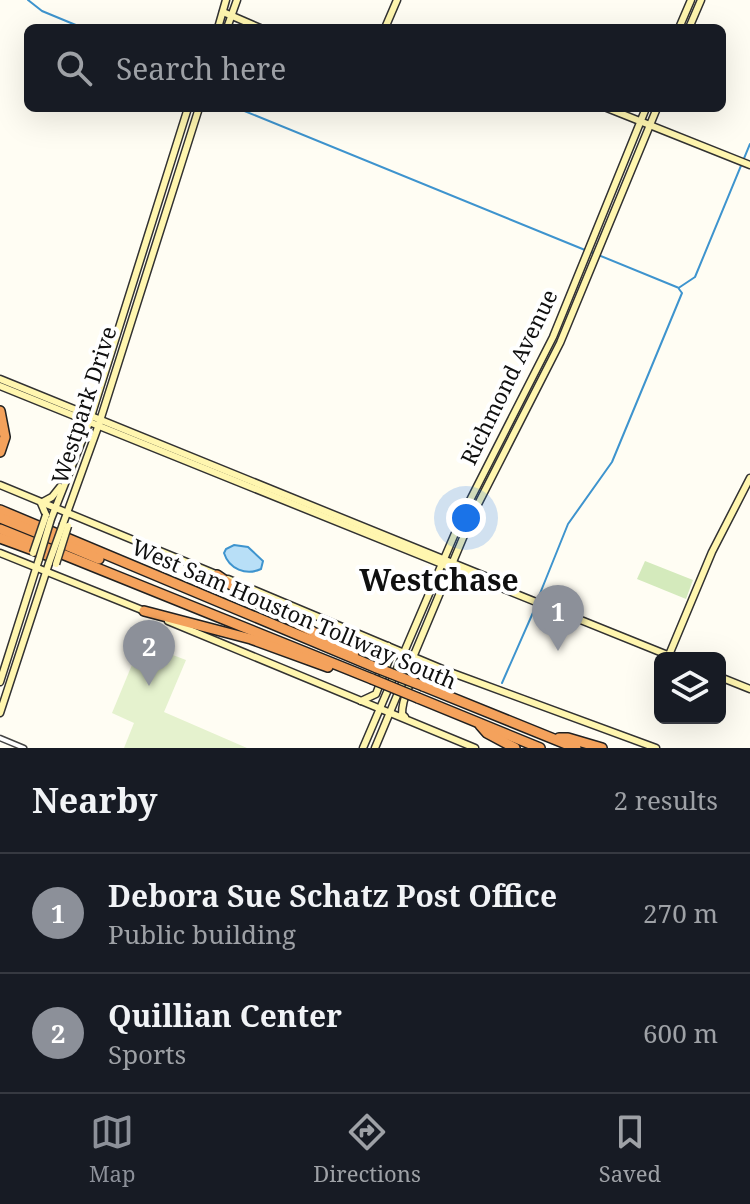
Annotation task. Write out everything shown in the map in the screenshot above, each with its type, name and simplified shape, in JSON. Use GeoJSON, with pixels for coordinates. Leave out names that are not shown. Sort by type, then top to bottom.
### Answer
{"type":"FeatureCollection","features":[{"type":"Feature","properties":{"kind":"highway"},"geometry":{"type":"LineString","coordinates":[[0,411],[5,437],[0,452]]}},
{"type":"Feature","properties":{"kind":"highway","name":"West Sam Houston Tollway South"},"geometry":{"type":"LineString","coordinates":[[0,510],[576,748]]}},
{"type":"Feature","properties":{"kind":"highway"},"geometry":{"type":"LineString","coordinates":[[0,518],[202,600],[218,602]]}},
{"type":"Feature","properties":{"kind":"highway","name":"West Sam Houston Tollway South"},"geometry":{"type":"LineString","coordinates":[[0,529],[540,748]]}},
{"type":"Feature","properties":{"kind":"highway"},"geometry":{"type":"LineString","coordinates":[[0,538],[52,557],[63,555]]}},
{"type":"Feature","properties":{"kind":"highway"},"geometry":{"type":"LineString","coordinates":[[217,575],[259,604],[378,667]]}},
{"type":"Feature","properties":{"kind":"highway"},"geometry":{"type":"LineString","coordinates":[[144,611],[251,639],[332,669],[344,668]]}},
{"type":"Feature","properties":{"kind":"highway"},"geometry":{"type":"LineString","coordinates":[[478,723],[487,733],[515,748]]}},
{"type":"Feature","properties":{"kind":"highway"},"geometry":{"type":"LineString","coordinates":[[551,738],[568,738],[602,748]]}},
{"type":"Feature","properties":{"kind":"main road"},"geometry":{"type":"LineString","coordinates":[[219,24],[226,0]]}},
{"type":"Feature","properties":{"kind":"main road"},"geometry":{"type":"LineString","coordinates":[[228,24],[237,0]]}},
{"type":"Feature","properties":{"kind":"main road"},"geometry":{"type":"LineString","coordinates":[[387,24],[397,0]]}},
{"type":"Feature","properties":{"kind":"main road"},"geometry":{"type":"LineString","coordinates":[[681,24],[691,0]]}},
{"type":"Feature","properties":{"kind":"main road"},"geometry":{"type":"LineString","coordinates":[[691,24],[701,0]]}},
{"type":"Feature","properties":{"kind":"main road"},"geometry":{"type":"LineString","coordinates":[[223,12],[250,24]]}},
{"type":"Feature","properties":{"kind":"main road","name":"Westpark Drive"},"geometry":{"type":"LineString","coordinates":[[1,678],[39,559],[49,517],[90,419],[187,112]]}},
{"type":"Feature","properties":{"kind":"main road","name":"Westpark Drive"},"geometry":{"type":"LineString","coordinates":[[0,713],[99,423],[198,112]]}},
{"type":"Feature","properties":{"kind":"main road"},"geometry":{"type":"LineString","coordinates":[[617,112],[750,165]]}},
{"type":"Feature","properties":{"kind":"main road","name":"Richmond Avenue"},"geometry":{"type":"LineString","coordinates":[[365,748],[465,510],[553,337],[644,112]]}},
{"type":"Feature","properties":{"kind":"main road","name":"Richmond Avenue"},"geometry":{"type":"LineString","coordinates":[[375,748],[473,514],[560,343],[655,112]]}},
{"type":"Feature","properties":{"kind":"main road"},"geometry":{"type":"LineString","coordinates":[[618,177],[627,181]]}},
{"type":"Feature","properties":{"kind":"main road"},"geometry":{"type":"LineString","coordinates":[[572,289],[581,293]]}},
{"type":"Feature","properties":{"kind":"main road"},"geometry":{"type":"LineString","coordinates":[[553,337],[560,343]]}},
{"type":"Feature","properties":{"kind":"main road"},"geometry":{"type":"LineString","coordinates":[[0,379],[99,423],[662,652]]}},
{"type":"Feature","properties":{"kind":"main road"},"geometry":{"type":"LineString","coordinates":[[0,386],[90,419]]}},
{"type":"Feature","properties":{"kind":"main road"},"geometry":{"type":"LineString","coordinates":[[521,400],[530,405]]}},
{"type":"Feature","properties":{"kind":"main road"},"geometry":{"type":"LineString","coordinates":[[493,455],[501,459]]}},
{"type":"Feature","properties":{"kind":"main road"},"geometry":{"type":"LineString","coordinates":[[674,652],[712,552],[750,478]]}},
{"type":"Feature","properties":{"kind":"main road"},"geometry":{"type":"LineString","coordinates":[[41,503],[52,497],[63,483]]}},
{"type":"Feature","properties":{"kind":"main road"},"geometry":{"type":"LineString","coordinates":[[0,485],[447,671],[656,748]]}},
{"type":"Feature","properties":{"kind":"main road"},"geometry":{"type":"LineString","coordinates":[[19,562],[33,553],[49,517],[41,503]]}},
{"type":"Feature","properties":{"kind":"main road"},"geometry":{"type":"LineString","coordinates":[[465,510],[473,514]]}},
{"type":"Feature","properties":{"kind":"main road"},"geometry":{"type":"LineString","coordinates":[[65,525],[84,520]]}},
{"type":"Feature","properties":{"kind":"main road"},"geometry":{"type":"LineString","coordinates":[[0,553],[475,748]]}},
{"type":"Feature","properties":{"kind":"main road"},"geometry":{"type":"LineString","coordinates":[[52,564],[61,578]]}},
{"type":"Feature","properties":{"kind":"main road"},"geometry":{"type":"LineString","coordinates":[[361,701],[376,694],[392,652],[388,645]]}},
{"type":"Feature","properties":{"kind":"main road"},"geometry":{"type":"LineString","coordinates":[[408,720],[402,714],[402,706],[416,675],[425,669],[447,671]]}},
{"type":"Feature","properties":{"kind":"main road"},"geometry":{"type":"LineString","coordinates":[[726,679],[750,689]]}},
{"type":"Feature","properties":{"kind":"street"},"geometry":{"type":"LineString","coordinates":[[1,678],[11,679]]}},
{"type":"Feature","properties":{"kind":"street"},"geometry":{"type":"LineString","coordinates":[[0,738],[24,748]]}},
{"type":"Feature","properties":{"kind":"green space"},"geometry":{"type":"Polygon","coordinates":[[[645,561],[693,580],[686,599],[637,579],[645,561]]]}},
{"type":"Feature","properties":{"kind":"green space"},"geometry":{"type":"Polygon","coordinates":[[[141,643],[186,660],[164,712],[247,748],[124,748],[134,723],[112,713],[141,643]]]}},
{"type":"Feature","properties":{"kind":"water"},"geometry":{"type":"Polygon","coordinates":[[[234,545],[248,547],[263,561],[261,569],[250,572],[234,567],[224,553],[234,545]]]}},
{"type":"Feature","properties":{"kind":"waterway"},"geometry":{"type":"LineString","coordinates":[[28,0],[42,11],[73,24]]}},
{"type":"Feature","properties":{"kind":"waterway"},"geometry":{"type":"LineString","coordinates":[[247,112],[585,250]]}},
{"type":"Feature","properties":{"kind":"waterway"},"geometry":{"type":"LineString","coordinates":[[680,287],[695,277],[750,144]]}},
{"type":"Feature","properties":{"kind":"waterway"},"geometry":{"type":"LineString","coordinates":[[591,252],[679,288]]}},
{"type":"Feature","properties":{"kind":"waterway"},"geometry":{"type":"LineString","coordinates":[[539,596],[568,524],[612,462],[682,293],[679,289]]}},
{"type":"Feature","properties":{"kind":"waterway"},"geometry":{"type":"LineString","coordinates":[[502,683],[535,608]]}},
{"type":"Feature","properties":{"kind":"place","name":"Debora Sue Schatz Post Office"},"geometry":{"type":"Point","coordinates":[558,651]}},
{"type":"Feature","properties":{"kind":"place","name":"Quillian Center"},"geometry":{"type":"Point","coordinates":[149,686]}},
{"type":"Feature","properties":{"kind":"district","name":"Westchase"},"geometry":{"type":"Point","coordinates":[439,581]}}]}
